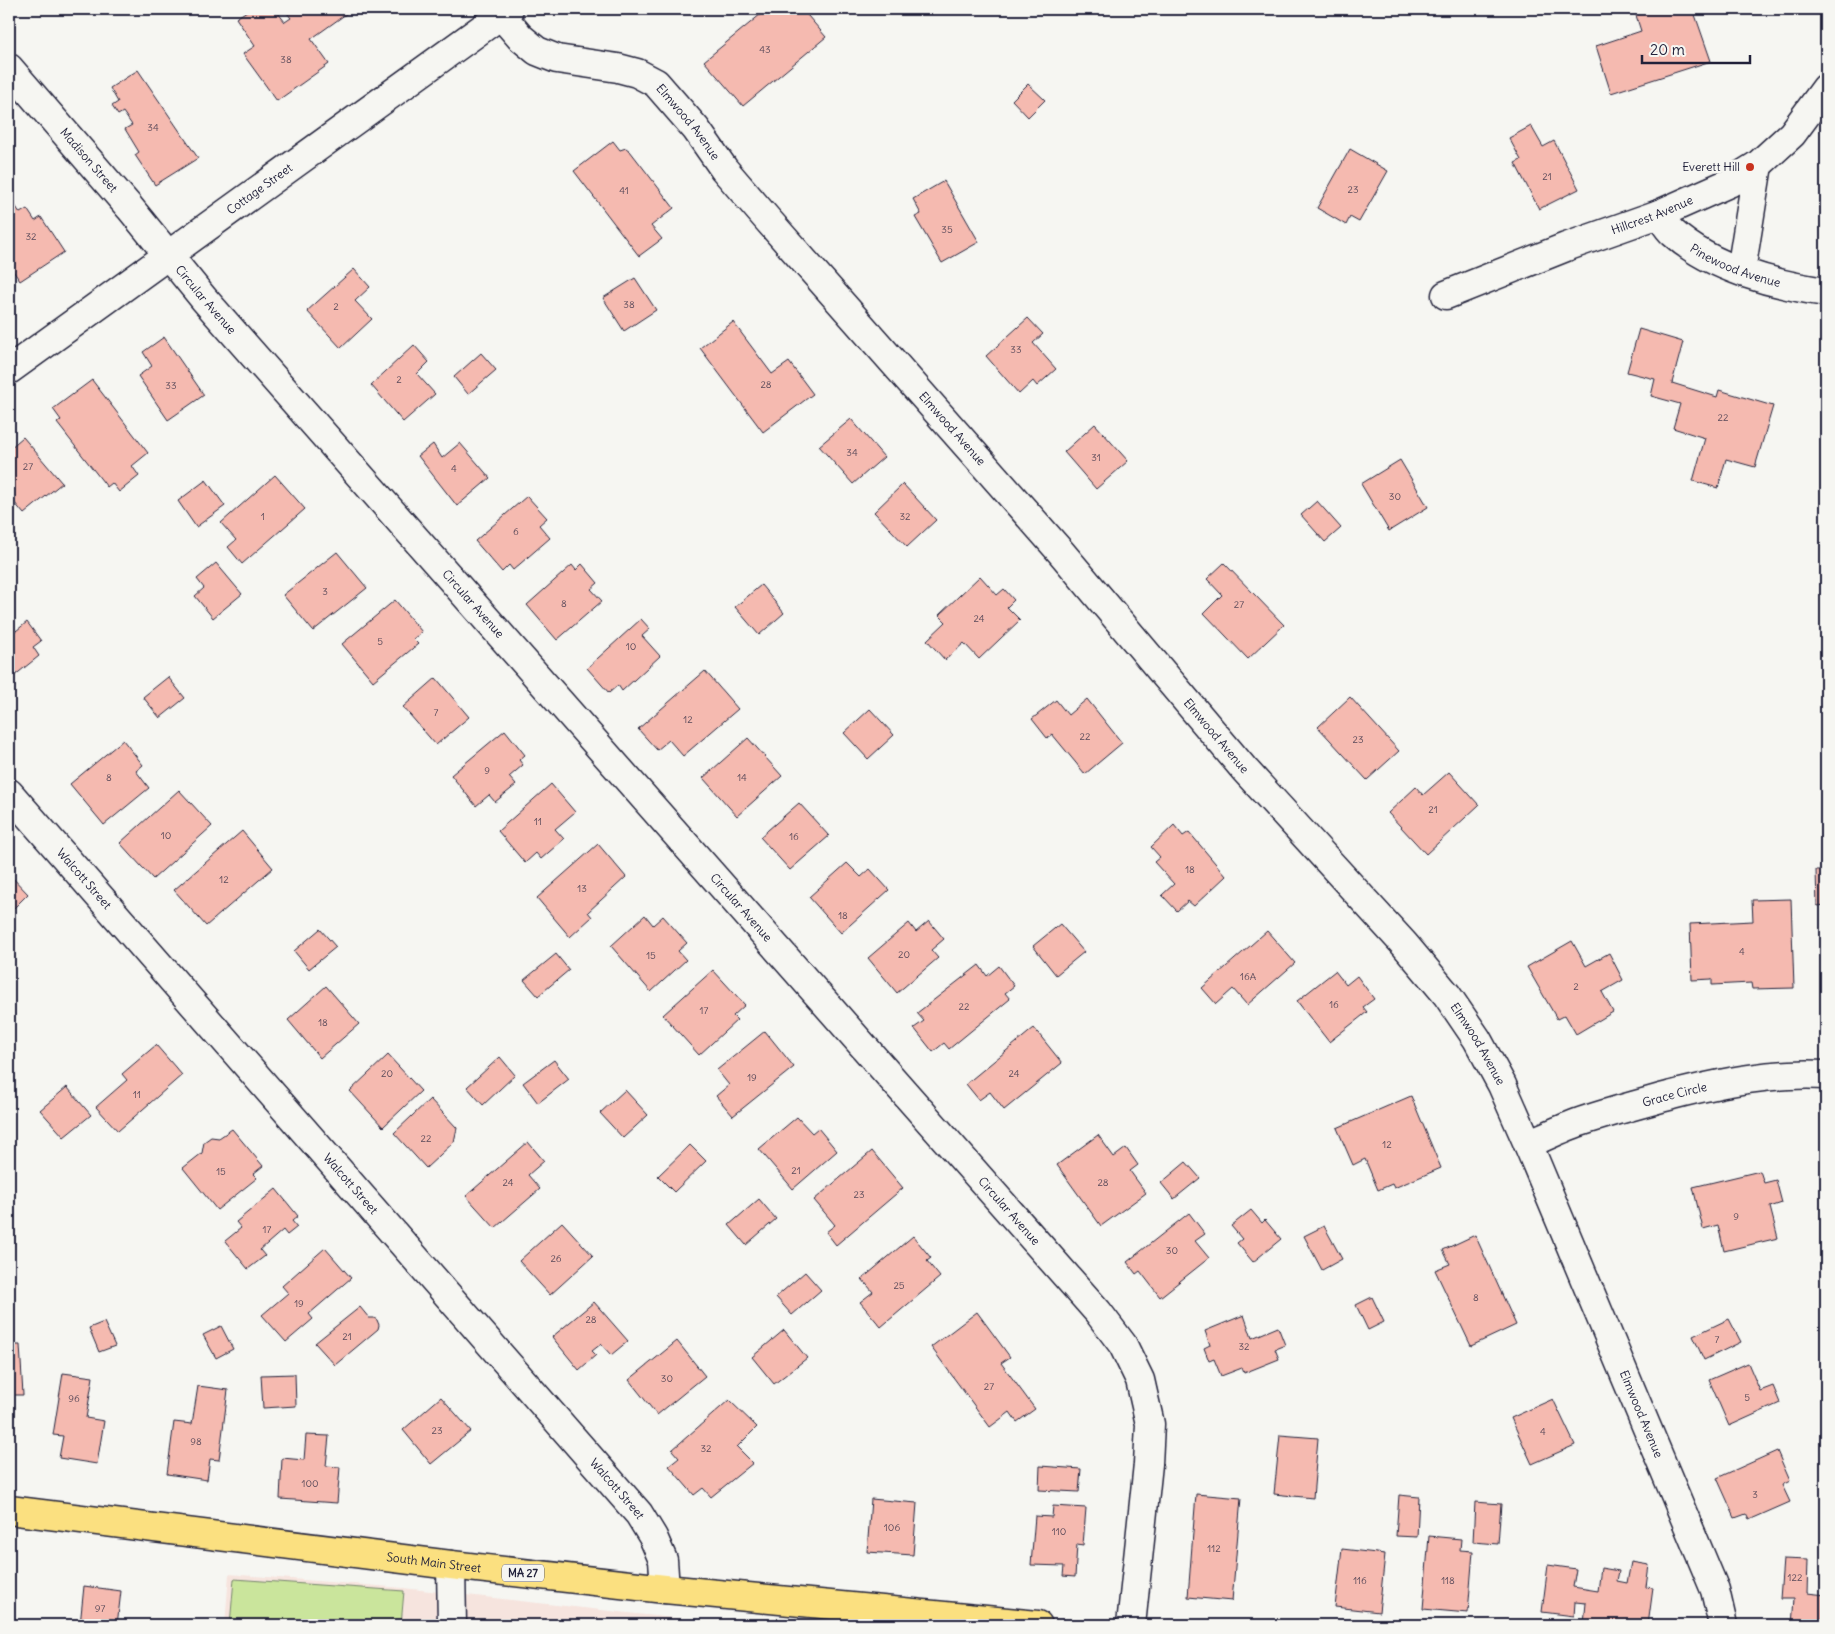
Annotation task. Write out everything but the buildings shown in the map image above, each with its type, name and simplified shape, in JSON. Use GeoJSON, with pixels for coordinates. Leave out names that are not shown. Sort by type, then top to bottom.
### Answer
{"type":"FeatureCollection","features":[{"type":"Feature","properties":{"kind":"main road","name":"South Main Street"},"geometry":{"type":"LineString","coordinates":[[9,1510],[451,1565],[665,1589],[874,1617],[1038,1625]]}},
{"type":"Feature","properties":{"kind":"street","name":"Elmwood Avenue"},"geometry":{"type":"LineString","coordinates":[[505,12],[520,37],[537,50],[557,59],[618,68],[637,73],[656,83],[690,122],[724,169],[766,220],[1060,551],[1244,769],[1405,945],[1447,995],[1477,1039],[1502,1086],[1528,1144],[1715,1590],[1723,1625]]}},
{"type":"Feature","properties":{"kind":"street","name":"Cottage Street"},"geometry":{"type":"LineString","coordinates":[[9,370],[505,12]]}},
{"type":"Feature","properties":{"kind":"street","name":"Madison Street"},"geometry":{"type":"LineString","coordinates":[[9,68],[130,208],[168,256]]}},
{"type":"Feature","properties":{"kind":"street","name":"Hillcrest Avenue"},"geometry":{"type":"LineString","coordinates":[[1446,296],[1566,247],[1659,214],[1729,184],[1758,165],[1792,134],[1826,88]]}},
{"type":"Feature","properties":{"kind":"street"},"geometry":{"type":"LineString","coordinates":[[1741,271],[1758,165]]}},
{"type":"Feature","properties":{"kind":"street","name":"Pinewood Avenue"},"geometry":{"type":"LineString","coordinates":[[1659,214],[1671,232],[1689,247],[1713,260],[1779,283],[1826,292]]}},
{"type":"Feature","properties":{"kind":"street","name":"Circular Avenue"},"geometry":{"type":"LineString","coordinates":[[168,256],[210,306],[1098,1312],[1123,1345],[1140,1380],[1150,1424],[1148,1464],[1132,1625]]}},
{"type":"Feature","properties":{"kind":"street","name":"Walcott Street"},"geometry":{"type":"LineString","coordinates":[[9,793],[639,1514],[653,1537],[662,1560],[665,1589]]}},
{"type":"Feature","properties":{"kind":"street","name":"Grace Circle"},"geometry":{"type":"LineString","coordinates":[[1528,1144],[1576,1123],[1715,1084],[1765,1076],[1826,1074]]}},
{"type":"Feature","properties":{"kind":"street"},"geometry":{"type":"LineString","coordinates":[[451,1565],[452,1625]]}},
{"type":"Feature","properties":{"kind":"shaded area"},"geometry":{"type":"Polygon","coordinates":[[[229,1574],[403,1588],[736,1625],[401,1625],[404,1591],[235,1579],[230,1625],[225,1625],[229,1574]]]}},
{"type":"Feature","properties":{"kind":"green space"},"geometry":{"type":"Polygon","coordinates":[[[234,1579],[404,1591],[401,1625],[230,1625],[234,1579]]]}},
{"type":"Feature","properties":{"kind":"place","name":"Everett Hill"},"geometry":{"type":"Point","coordinates":[1750,167]}}]}
